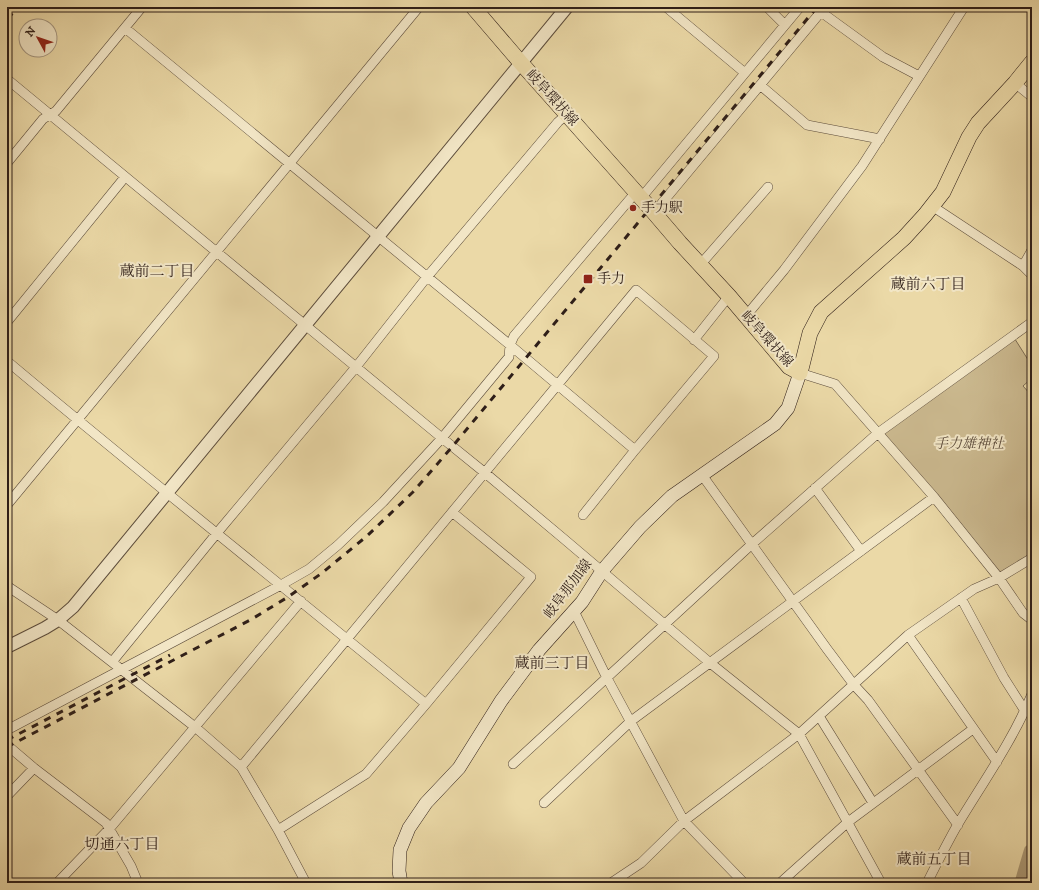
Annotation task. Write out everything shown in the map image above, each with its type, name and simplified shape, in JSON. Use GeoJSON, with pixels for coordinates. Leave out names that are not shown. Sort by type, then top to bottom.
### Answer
{"type":"FeatureCollection","features":[{"type":"Feature","properties":{"kind":"main road","name":"岐阜環状線"},"geometry":{"type":"LineString","coordinates":[[473,7],[680,243],[729,296],[789,367],[800,373],[810,333],[821,312],[904,238],[932,206],[943,192],[969,137],[978,122],[1015,83],[1032,62]]}},
{"type":"Feature","properties":{"kind":"main road","name":"岐阜那加線"},"geometry":{"type":"LineString","coordinates":[[401,883],[399,871],[400,850],[409,828],[426,803],[459,768],[501,701],[539,650],[574,611],[592,588],[602,571],[640,527],[672,496],[775,424],[788,408],[800,373]]}},
{"type":"Feature","properties":{"kind":"street"},"geometry":{"type":"LineString","coordinates":[[7,163],[43,119],[56,111],[142,7]]}},
{"type":"Feature","properties":{"kind":"street"},"geometry":{"type":"LineString","coordinates":[[7,505],[418,7]]}},
{"type":"Feature","properties":{"kind":"street"},"geometry":{"type":"LineString","coordinates":[[7,647],[58,620],[73,607],[166,492],[567,7]]}},
{"type":"Feature","properties":{"kind":"street"},"geometry":{"type":"LineString","coordinates":[[666,7],[745,73]]}},
{"type":"Feature","properties":{"kind":"street"},"geometry":{"type":"LineString","coordinates":[[767,7],[785,25]]}},
{"type":"Feature","properties":{"kind":"street"},"geometry":{"type":"LineString","coordinates":[[7,730],[310,569],[338,544],[383,502],[442,438],[509,357],[510,345],[514,336],[745,73],[800,7]]}},
{"type":"Feature","properties":{"kind":"street"},"geometry":{"type":"LineString","coordinates":[[746,316],[784,270],[862,166],[964,7]]}},
{"type":"Feature","properties":{"kind":"street"},"geometry":{"type":"LineString","coordinates":[[655,214],[662,203],[823,10],[883,57],[919,76]]}},
{"type":"Feature","properties":{"kind":"street"},"geometry":{"type":"LineString","coordinates":[[124,28],[558,384],[635,450]]}},
{"type":"Feature","properties":{"kind":"street"},"geometry":{"type":"LineString","coordinates":[[7,79],[484,472],[709,662],[798,734],[881,883]]}},
{"type":"Feature","properties":{"kind":"street"},"geometry":{"type":"LineString","coordinates":[[1015,83],[1032,97]]}},
{"type":"Feature","properties":{"kind":"street"},"geometry":{"type":"LineString","coordinates":[[760,85],[807,126],[880,139]]}},
{"type":"Feature","properties":{"kind":"street"},"geometry":{"type":"LineString","coordinates":[[112,662],[217,533],[356,367],[427,277],[558,122],[567,114]]}},
{"type":"Feature","properties":{"kind":"street"},"geometry":{"type":"LineString","coordinates":[[7,322],[125,177]]}},
{"type":"Feature","properties":{"kind":"street"},"geometry":{"type":"LineString","coordinates":[[700,265],[768,187]]}},
{"type":"Feature","properties":{"kind":"street"},"geometry":{"type":"LineString","coordinates":[[932,206],[1023,266],[1032,275]]}},
{"type":"Feature","properties":{"kind":"street"},"geometry":{"type":"LineString","coordinates":[[1023,266],[1032,250]]}},
{"type":"Feature","properties":{"kind":"street"},"geometry":{"type":"LineString","coordinates":[[241,767],[636,290],[714,356],[635,450],[584,515]]}},
{"type":"Feature","properties":{"kind":"street"},"geometry":{"type":"LineString","coordinates":[[694,340],[729,296]]}},
{"type":"Feature","properties":{"kind":"street"},"geometry":{"type":"LineString","coordinates":[[512,764],[752,544],[878,433],[1032,322]]}},
{"type":"Feature","properties":{"kind":"street"},"geometry":{"type":"LineString","coordinates":[[7,361],[426,704]]}},
{"type":"Feature","properties":{"kind":"street"},"geometry":{"type":"LineString","coordinates":[[800,373],[835,384],[934,497],[999,578],[1024,613],[1032,620]]}},
{"type":"Feature","properties":{"kind":"street"},"geometry":{"type":"LineString","coordinates":[[702,475],[792,601],[854,684],[868,700],[958,825]]}},
{"type":"Feature","properties":{"kind":"street"},"geometry":{"type":"LineString","coordinates":[[815,488],[861,551]]}},
{"type":"Feature","properties":{"kind":"street"},"geometry":{"type":"LineString","coordinates":[[544,803],[631,721],[934,497]]}},
{"type":"Feature","properties":{"kind":"street"},"geometry":{"type":"LineString","coordinates":[[278,830],[366,774],[531,577],[452,512]]}},
{"type":"Feature","properties":{"kind":"street"},"geometry":{"type":"LineString","coordinates":[[611,883],[641,863],[684,821],[798,734],[908,635],[974,589],[999,578],[1032,558]]}},
{"type":"Feature","properties":{"kind":"street"},"geometry":{"type":"LineString","coordinates":[[7,586],[58,620],[195,727],[241,767],[278,830],[306,883]]}},
{"type":"Feature","properties":{"kind":"street"},"geometry":{"type":"LineString","coordinates":[[961,598],[1004,678],[1025,711]]}},
{"type":"Feature","properties":{"kind":"street"},"geometry":{"type":"LineString","coordinates":[[57,883],[110,828],[301,601]]}},
{"type":"Feature","properties":{"kind":"street"},"geometry":{"type":"LineString","coordinates":[[574,611],[607,678],[684,821],[744,883]]}},
{"type":"Feature","properties":{"kind":"street"},"geometry":{"type":"LineString","coordinates":[[908,635],[997,762]]}},
{"type":"Feature","properties":{"kind":"street"},"geometry":{"type":"LineString","coordinates":[[927,883],[958,825],[997,762],[1025,711],[1032,694]]}},
{"type":"Feature","properties":{"kind":"street"},"geometry":{"type":"LineString","coordinates":[[819,716],[873,803]]}},
{"type":"Feature","properties":{"kind":"street"},"geometry":{"type":"LineString","coordinates":[[780,883],[848,822],[973,729]]}},
{"type":"Feature","properties":{"kind":"street"},"geometry":{"type":"LineString","coordinates":[[7,745],[34,768],[106,823],[131,866],[138,883]]}},
{"type":"Feature","properties":{"kind":"street"},"geometry":{"type":"LineString","coordinates":[[7,796],[34,768]]}},
{"type":"Feature","properties":{"kind":"green space","name":"手力雄神社"},"geometry":{"type":"Polygon","coordinates":[[[1013,336],[1032,366],[1032,378],[1023,386],[1032,396],[1032,558],[999,578],[878,433],[1013,336]]]}},
{"type":"Feature","properties":{"kind":"waterway"},"geometry":{"type":"LineString","coordinates":[[1023,883],[1032,852]]}},
{"type":"Feature","properties":{"kind":"railway"},"geometry":{"type":"LineString","coordinates":[[7,18],[21,7]]}},
{"type":"Feature","properties":{"kind":"railway"},"geometry":{"type":"LineString","coordinates":[[7,747],[252,619],[288,597],[322,573],[367,536],[413,492],[452,447],[817,7]]}},
{"type":"Feature","properties":{"kind":"railway"},"geometry":{"type":"LineString","coordinates":[[7,740],[170,655]]}},
{"type":"Feature","properties":{"kind":"place","name":"手力駅"},"geometry":{"type":"Point","coordinates":[633,208]}},
{"type":"Feature","properties":{"kind":"place","name":"手力"},"geometry":{"type":"Point","coordinates":[588,279]}},
{"type":"Feature","properties":{"kind":"district","name":"蔵前二丁目"},"geometry":{"type":"Point","coordinates":[157,271]}},
{"type":"Feature","properties":{"kind":"district","name":"蔵前六丁目"},"geometry":{"type":"Point","coordinates":[928,284]}},
{"type":"Feature","properties":{"kind":"district","name":"蔵前三丁目"},"geometry":{"type":"Point","coordinates":[552,663]}},
{"type":"Feature","properties":{"kind":"district","name":"切通六丁目"},"geometry":{"type":"Point","coordinates":[122,844]}},
{"type":"Feature","properties":{"kind":"district","name":"蔵前五丁目"},"geometry":{"type":"Point","coordinates":[934,859]}}]}
